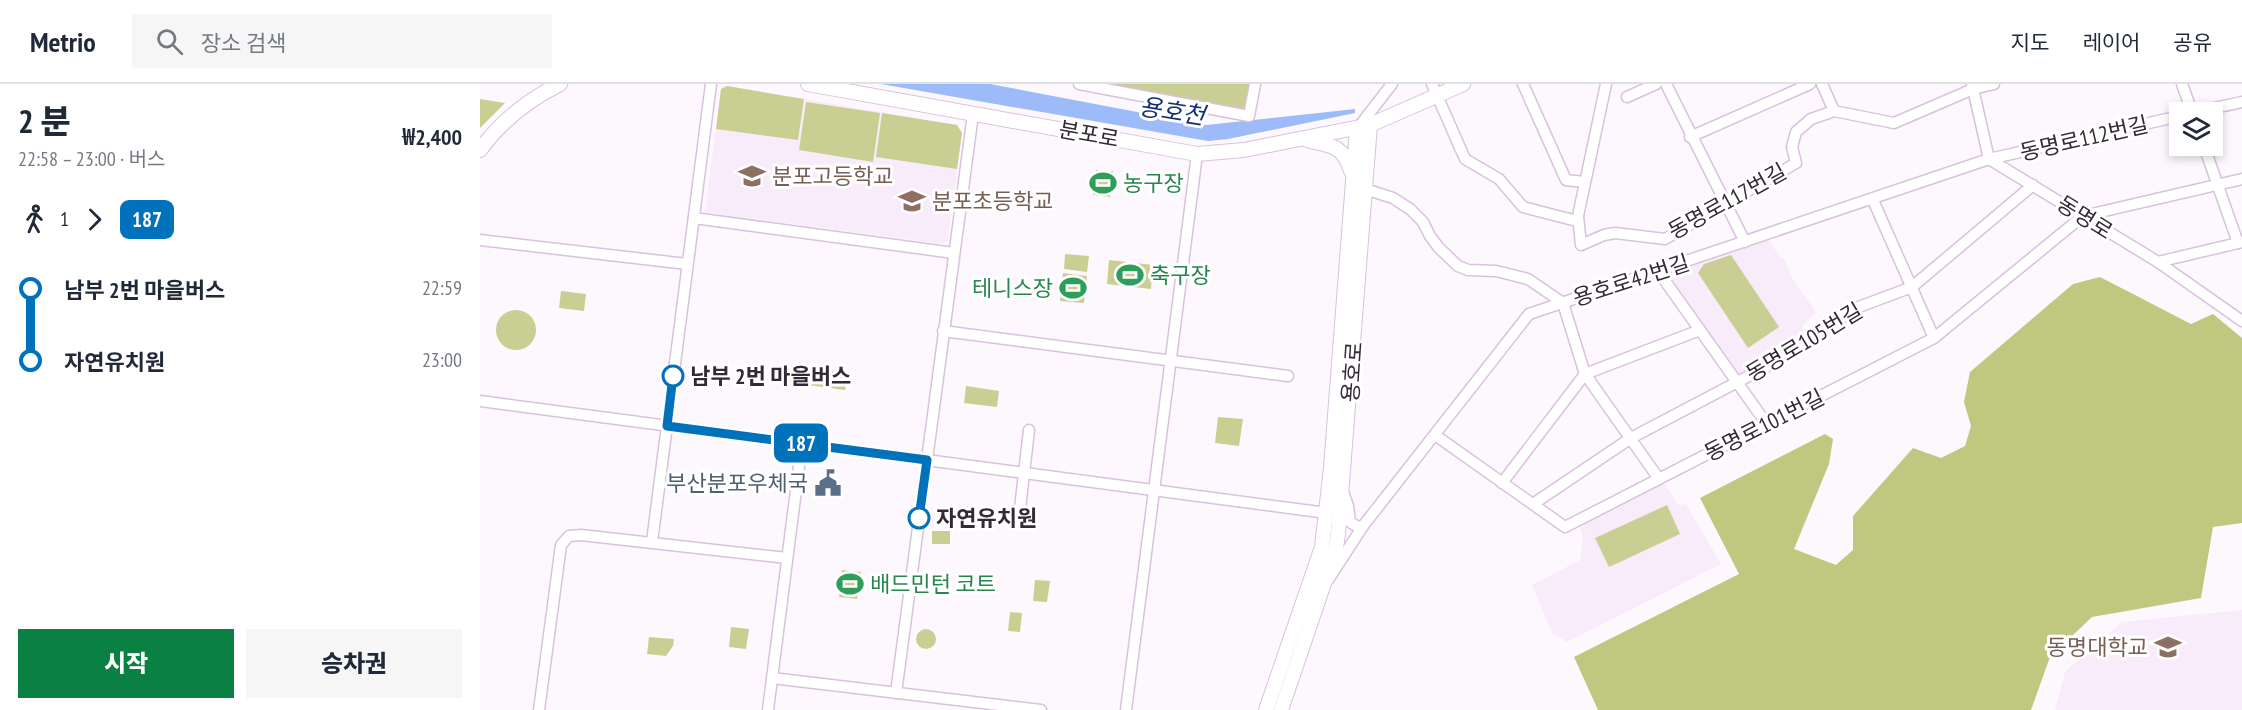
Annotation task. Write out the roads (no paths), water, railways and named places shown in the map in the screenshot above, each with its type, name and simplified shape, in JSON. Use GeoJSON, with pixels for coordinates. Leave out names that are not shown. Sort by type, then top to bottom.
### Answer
{"type":"FeatureCollection","features":[{"type":"Feature","properties":{"kind":"main road"},"geometry":{"type":"LineString","coordinates":[[480,150],[506,118],[543,92],[560,84]]}},
{"type":"Feature","properties":{"kind":"main road","name":"분포로"},"geometry":{"type":"LineString","coordinates":[[808,84],[1197,154],[1244,150],[1364,127]]}},
{"type":"Feature","properties":{"kind":"main road"},"geometry":{"type":"LineString","coordinates":[[1364,127],[1434,90],[1463,84]]}},
{"type":"Feature","properties":{"kind":"main road","name":"용호로"},"geometry":{"type":"LineString","coordinates":[[1266,710],[1322,546],[1327,513],[1356,183],[1364,127]]}},
{"type":"Feature","properties":{"kind":"main road","name":"용호로"},"geometry":{"type":"LineString","coordinates":[[1281,710],[1336,548],[1338,534],[1363,220],[1356,183],[1364,127]]}},
{"type":"Feature","properties":{"kind":"main road"},"geometry":{"type":"LineString","coordinates":[[1302,139],[1335,147],[1344,156],[1356,183]]}},
{"type":"Feature","properties":{"kind":"main road"},"geometry":{"type":"LineString","coordinates":[[1279,671],[1284,668],[1288,670],[1286,695]]}},
{"type":"Feature","properties":{"kind":"street"},"geometry":{"type":"LineString","coordinates":[[652,542],[711,84]]}},
{"type":"Feature","properties":{"kind":"street"},"geometry":{"type":"LineString","coordinates":[[1079,84],[1249,116],[1256,84]]}},
{"type":"Feature","properties":{"kind":"street"},"geometry":{"type":"LineString","coordinates":[[1364,127],[1392,84]]}},
{"type":"Feature","properties":{"kind":"street"},"geometry":{"type":"LineString","coordinates":[[1523,84],[1566,180],[1584,182]]}},
{"type":"Feature","properties":{"kind":"street"},"geometry":{"type":"LineString","coordinates":[[1434,90],[1465,159],[1499,179],[1523,207],[1577,221],[1606,84]]}},
{"type":"Feature","properties":{"kind":"street"},"geometry":{"type":"LineString","coordinates":[[1627,97],[1656,84]]}},
{"type":"Feature","properties":{"kind":"street"},"geometry":{"type":"LineString","coordinates":[[1666,84],[1724,206],[1745,242]]}},
{"type":"Feature","properties":{"kind":"street"},"geometry":{"type":"LineString","coordinates":[[1690,136],[1809,84]]}},
{"type":"Feature","properties":{"kind":"street"},"geometry":{"type":"LineString","coordinates":[[1822,84],[1834,111],[1894,123],[1972,87],[1994,84]]}},
{"type":"Feature","properties":{"kind":"street"},"geometry":{"type":"LineString","coordinates":[[2182,84],[2190,102]]}},
{"type":"Feature","properties":{"kind":"street"},"geometry":{"type":"LineString","coordinates":[[1972,87],[1989,159]]}},
{"type":"Feature","properties":{"kind":"street"},"geometry":{"type":"LineString","coordinates":[[2223,106],[2242,102]]}},
{"type":"Feature","properties":{"kind":"street","name":"동명로117번길"},"geometry":{"type":"LineString","coordinates":[[1577,221],[1581,246],[1615,233],[1665,239],[1796,163],[1792,147],[1796,132],[1811,119],[1834,111]]}},
{"type":"Feature","properties":{"kind":"street"},"geometry":{"type":"LineString","coordinates":[[896,693],[973,114]]}},
{"type":"Feature","properties":{"kind":"street","name":"동명로112번길"},"geometry":{"type":"LineString","coordinates":[[1989,159],[2169,118]]}},
{"type":"Feature","properties":{"kind":"street"},"geometry":{"type":"LineString","coordinates":[[1126,710],[1197,154]]}},
{"type":"Feature","properties":{"kind":"street"},"geometry":{"type":"LineString","coordinates":[[2158,262],[2240,243],[2208,156]]}},
{"type":"Feature","properties":{"kind":"street","name":"동명로"},"geometry":{"type":"LineString","coordinates":[[1989,159],[2158,262],[2242,321]]}},
{"type":"Feature","properties":{"kind":"street","name":"용호로42번길"},"geometry":{"type":"LineString","coordinates":[[1323,586],[1348,550],[1361,526],[1529,314],[1873,200],[1989,159]]}},
{"type":"Feature","properties":{"kind":"street"},"geometry":{"type":"LineString","coordinates":[[2082,216],[2242,180]]}},
{"type":"Feature","properties":{"kind":"street"},"geometry":{"type":"LineString","coordinates":[[1356,183],[1393,198],[1410,209],[1423,222],[1439,248],[1458,266],[1468,270],[1496,271],[1528,279],[1563,303],[1586,374],[1659,479]]}},
{"type":"Feature","properties":{"kind":"street","name":"동명로105번길"},"geometry":{"type":"LineString","coordinates":[[1533,504],[1631,438],[1785,357],[1856,308],[1912,287],[2033,185]]}},
{"type":"Feature","properties":{"kind":"street"},"geometry":{"type":"LineString","coordinates":[[1873,200],[1934,338]]}},
{"type":"Feature","properties":{"kind":"street","name":"동명로101번길"},"geometry":{"type":"LineString","coordinates":[[1435,435],[1565,527],[1934,338],[2082,216]]}},
{"type":"Feature","properties":{"kind":"street"},"geometry":{"type":"LineString","coordinates":[[694,218],[954,253]]}},
{"type":"Feature","properties":{"kind":"street"},"geometry":{"type":"LineString","coordinates":[[480,240],[687,264]]}},
{"type":"Feature","properties":{"kind":"street"},"geometry":{"type":"LineString","coordinates":[[1659,271],[1766,423]]}},
{"type":"Feature","properties":{"kind":"street"},"geometry":{"type":"LineString","coordinates":[[1502,483],[1586,374],[1700,330]]}},
{"type":"Feature","properties":{"kind":"street"},"geometry":{"type":"LineString","coordinates":[[944,331],[1288,376]]}},
{"type":"Feature","properties":{"kind":"street"},"geometry":{"type":"LineString","coordinates":[[480,401],[1327,513]]}},
{"type":"Feature","properties":{"kind":"street"},"geometry":{"type":"LineString","coordinates":[[1018,517],[1029,430]]}},
{"type":"Feature","properties":{"kind":"street"},"geometry":{"type":"LineString","coordinates":[[768,710],[802,443]]}},
{"type":"Feature","properties":{"kind":"street"},"geometry":{"type":"LineString","coordinates":[[1343,492],[1350,522],[1361,526]]}},
{"type":"Feature","properties":{"kind":"street"},"geometry":{"type":"LineString","coordinates":[[1322,546],[1344,530],[1361,526]]}},
{"type":"Feature","properties":{"kind":"street"},"geometry":{"type":"LineString","coordinates":[[539,710],[561,545],[564,540],[574,534],[788,558]]}},
{"type":"Feature","properties":{"kind":"street"},"geometry":{"type":"LineString","coordinates":[[1338,534],[1347,536],[1350,541],[1348,550]]}},
{"type":"Feature","properties":{"kind":"street"},"geometry":{"type":"LineString","coordinates":[[772,678],[1041,710]]}},
{"type":"Feature","properties":{"kind":"water"},"geometry":{"type":"Polygon","coordinates":[[[881,84],[990,84],[1206,125],[1355,109],[1355,113],[1208,141],[881,84]]]}},
{"type":"Feature","properties":{"kind":"place","name":"분포고등학교"},"geometry":{"type":"Point","coordinates":[752,176]}},
{"type":"Feature","properties":{"kind":"place","name":"농구장"},"geometry":{"type":"Point","coordinates":[1103,183]}},
{"type":"Feature","properties":{"kind":"place","name":"분포초등학교"},"geometry":{"type":"Point","coordinates":[912,201]}},
{"type":"Feature","properties":{"kind":"place","name":"축구장"},"geometry":{"type":"Point","coordinates":[1130,275]}},
{"type":"Feature","properties":{"kind":"place","name":"테니스장"},"geometry":{"type":"Point","coordinates":[1073,288]}},
{"type":"Feature","properties":{"kind":"place","name":"남부 2번 마을버스"},"geometry":{"type":"Point","coordinates":[673,376]}},
{"type":"Feature","properties":{"kind":"place","name":"부산분포우체국"},"geometry":{"type":"Point","coordinates":[828,483]}},
{"type":"Feature","properties":{"kind":"place","name":"자연유치원"},"geometry":{"type":"Point","coordinates":[919,518]}},
{"type":"Feature","properties":{"kind":"place","name":"배드민턴 코트"},"geometry":{"type":"Point","coordinates":[850,584]}},
{"type":"Feature","properties":{"kind":"place","name":"동명대학교"},"geometry":{"type":"Point","coordinates":[2168,647]}},
{"type":"Feature","properties":{"kind":"water label","name":"용호천"},"geometry":{"type":"Point","coordinates":[1172,111]}}]}
